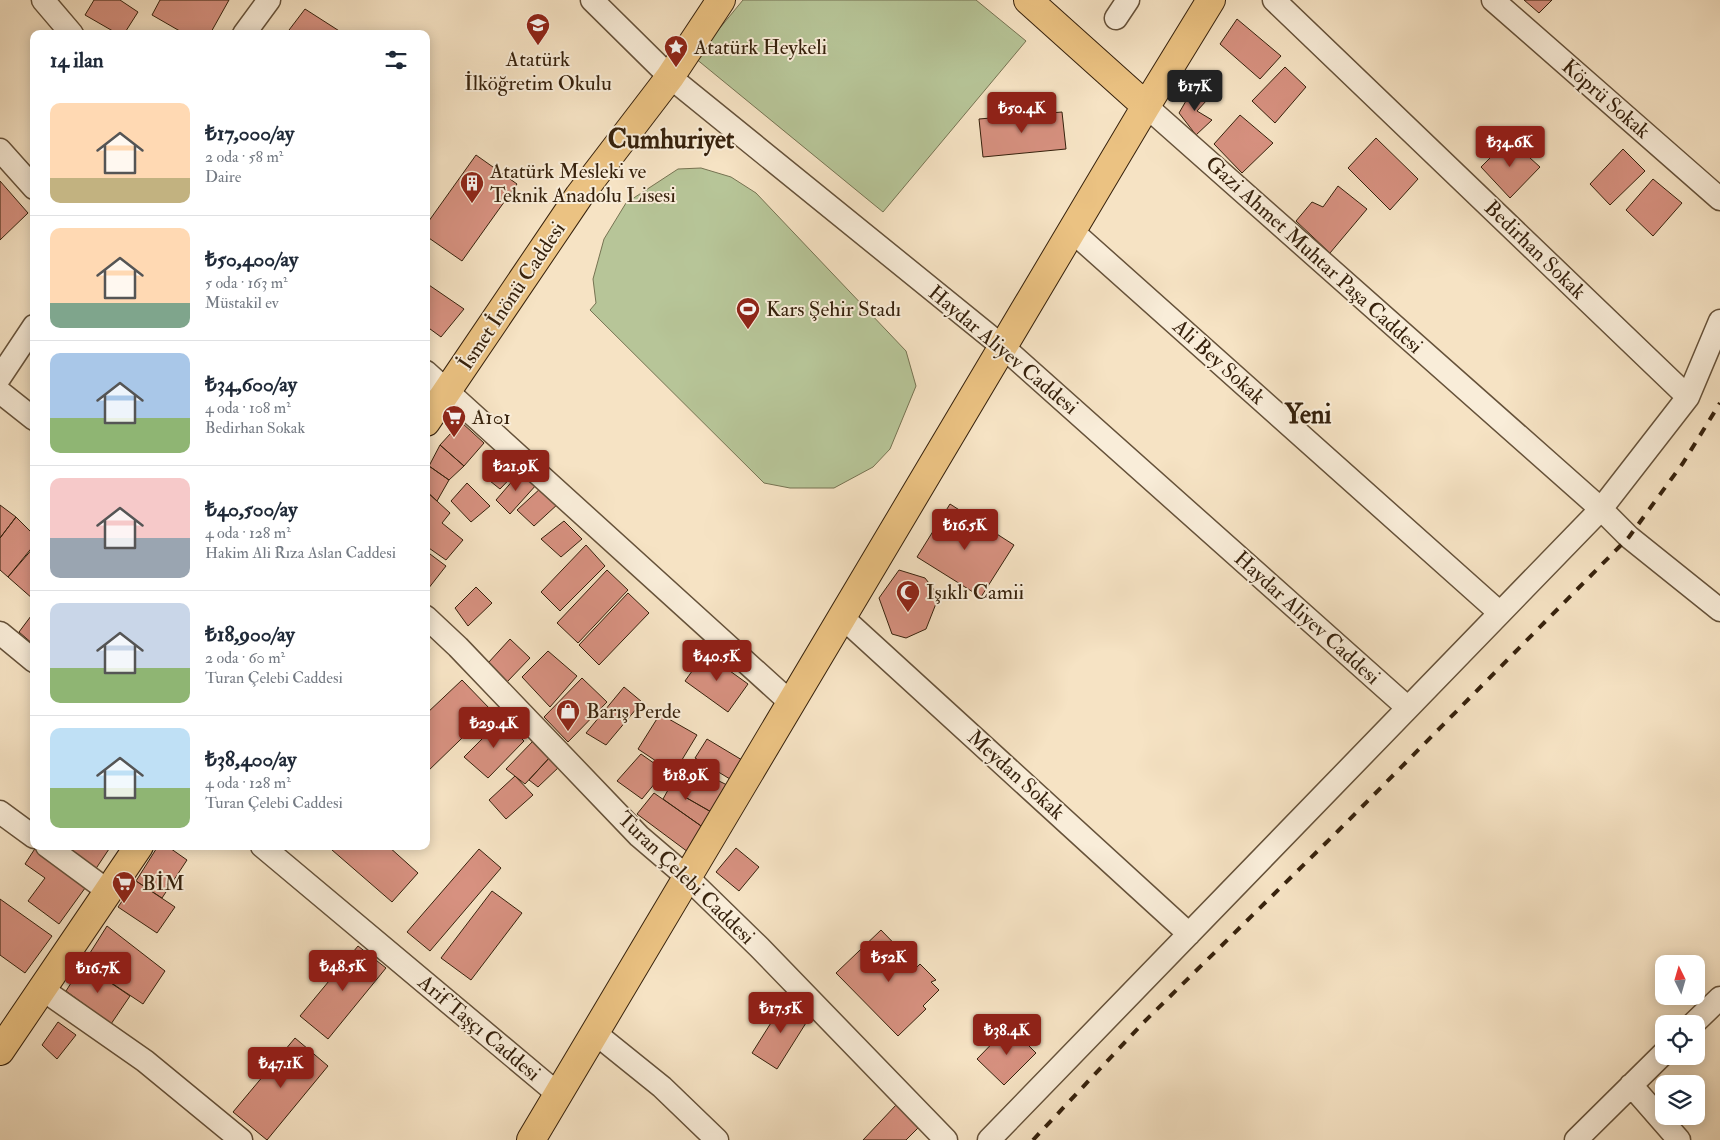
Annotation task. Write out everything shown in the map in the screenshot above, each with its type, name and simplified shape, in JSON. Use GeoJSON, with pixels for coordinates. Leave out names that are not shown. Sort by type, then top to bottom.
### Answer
{"type":"FeatureCollection","features":[{"type":"Feature","properties":{"kind":"main road","name":"İsmet İnönü Caddesi"},"geometry":{"type":"LineString","coordinates":[[430,416],[580,196],[670,77],[720,0]]}},
{"type":"Feature","properties":{"kind":"main road","name":"Gazi Ahmet Muhtar Paşa Caddesi"},"geometry":{"type":"LineString","coordinates":[[1028,0],[1146,106]]}},
{"type":"Feature","properties":{"kind":"main road"},"geometry":{"type":"LineString","coordinates":[[531,1140],[1146,106],[1211,0]]}},
{"type":"Feature","properties":{"kind":"main road"},"geometry":{"type":"LineString","coordinates":[[0,1051],[136,850]]}},
{"type":"Feature","properties":{"kind":"street"},"geometry":{"type":"LineString","coordinates":[[43,0],[69,30]]}},
{"type":"Feature","properties":{"kind":"street"},"geometry":{"type":"LineString","coordinates":[[247,30],[268,0]]}},
{"type":"Feature","properties":{"kind":"street","name":"Haydar Aliyev Caddesi"},"geometry":{"type":"LineString","coordinates":[[592,0],[670,77],[1003,347],[1408,708]]}},
{"type":"Feature","properties":{"kind":"street","name":"Bedirhan Sokak"},"geometry":{"type":"LineString","coordinates":[[1274,0],[1688,397]]}},
{"type":"Feature","properties":{"kind":"street","name":"Köprü Sokak"},"geometry":{"type":"LineString","coordinates":[[1493,0],[1720,199]]}},
{"type":"Feature","properties":{"kind":"street","name":"Gazi Ahmet Muhtar Paşa Caddesi"},"geometry":{"type":"LineString","coordinates":[[1146,106],[1601,509],[1629,536],[1720,610]]}},
{"type":"Feature","properties":{"kind":"street"},"geometry":{"type":"LineString","coordinates":[[0,150],[30,184]]}},
{"type":"Feature","properties":{"kind":"street","name":"Ali Bey Sokak"},"geometry":{"type":"LineString","coordinates":[[1072,231],[1500,613]]}},
{"type":"Feature","properties":{"kind":"street"},"geometry":{"type":"LineString","coordinates":[[989,1140],[1601,509],[1688,397],[1720,321]]}},
{"type":"Feature","properties":{"kind":"street"},"geometry":{"type":"LineString","coordinates":[[0,377],[30,332]]}},
{"type":"Feature","properties":{"kind":"street"},"geometry":{"type":"LineString","coordinates":[[430,375],[791,703]]}},
{"type":"Feature","properties":{"kind":"street"},"geometry":{"type":"LineString","coordinates":[[0,392],[30,416]]}},
{"type":"Feature","properties":{"kind":"street","name":"Meydan Sokak"},"geometry":{"type":"LineString","coordinates":[[842,616],[1189,934]]}},
{"type":"Feature","properties":{"kind":"street","name":"Turan Çelebi Caddesi"},"geometry":{"type":"LineString","coordinates":[[430,621],[458,647],[639,836],[687,877],[759,947],[946,1140]]}},
{"type":"Feature","properties":{"kind":"street"},"geometry":{"type":"LineString","coordinates":[[0,634],[30,658]]}},
{"type":"Feature","properties":{"kind":"street"},"geometry":{"type":"LineString","coordinates":[[0,812],[30,833]]}},
{"type":"Feature","properties":{"kind":"street"},"geometry":{"type":"LineString","coordinates":[[52,850],[108,891]]}},
{"type":"Feature","properties":{"kind":"street","name":"Arif Taşçı Caddesi"},"geometry":{"type":"LineString","coordinates":[[267,850],[558,1094]]}},
{"type":"Feature","properties":{"kind":"street"},"geometry":{"type":"LineString","coordinates":[[42,988],[145,1061],[241,1140]]}},
{"type":"Feature","properties":{"kind":"street"},"geometry":{"type":"LineString","coordinates":[[1702,1015],[1720,998]]}},
{"type":"Feature","properties":{"kind":"street"},"geometry":{"type":"LineString","coordinates":[[595,1032],[662,1087],[717,1140]]}},
{"type":"Feature","properties":{"kind":"street"},"geometry":{"type":"LineString","coordinates":[[1576,1140],[1655,1062]]}},
{"type":"Feature","properties":{"kind":"street"},"geometry":{"type":"LineString","coordinates":[[1631,1085],[1678,1140]]}},
{"type":"Feature","properties":{"kind":"green space"},"geometry":{"type":"Polygon","coordinates":[[[743,0],[976,0],[1026,41],[883,212],[695,58],[743,0]]]}},
{"type":"Feature","properties":{"kind":"green space","name":"Kars Şehir Stadı"},"geometry":{"type":"Polygon","coordinates":[[[701,168],[731,177],[756,193],[906,351],[916,386],[890,449],[873,467],[834,488],[790,488],[764,483],[590,310],[596,303],[593,279],[604,239],[626,203],[678,169],[701,168]]]}},
{"type":"Feature","properties":{"kind":"building"},"geometry":{"type":"Polygon","coordinates":[[[94,0],[120,0],[138,12],[127,30],[111,30],[85,15],[94,0]]]}},
{"type":"Feature","properties":{"kind":"building"},"geometry":{"type":"Polygon","coordinates":[[[160,0],[229,0],[212,30],[178,30],[152,15],[160,0]]]}},
{"type":"Feature","properties":{"kind":"building"},"geometry":{"type":"Polygon","coordinates":[[[1524,0],[1552,0],[1539,13],[1524,0]]]}},
{"type":"Feature","properties":{"kind":"building"},"geometry":{"type":"Polygon","coordinates":[[[305,9],[338,30],[289,30],[305,9]]]}},
{"type":"Feature","properties":{"kind":"building"},"geometry":{"type":"Polygon","coordinates":[[[1237,19],[1281,56],[1260,79],[1220,44],[1237,19]]]}},
{"type":"Feature","properties":{"kind":"building"},"geometry":{"type":"Polygon","coordinates":[[[1285,67],[1306,87],[1275,123],[1252,101],[1285,67]]]}},
{"type":"Feature","properties":{"kind":"building"},"geometry":{"type":"Polygon","coordinates":[[[1194,87],[1207,100],[1197,111],[1212,120],[1196,135],[1179,113],[1194,87]]]}},
{"type":"Feature","properties":{"kind":"building"},"geometry":{"type":"Polygon","coordinates":[[[1062,112],[1066,149],[983,157],[979,119],[1062,112]]]}},
{"type":"Feature","properties":{"kind":"building"},"geometry":{"type":"Polygon","coordinates":[[[1240,115],[1273,143],[1242,173],[1214,144],[1240,115]]]}},
{"type":"Feature","properties":{"kind":"building"},"geometry":{"type":"Polygon","coordinates":[[[1376,138],[1418,179],[1390,210],[1348,168],[1376,138]]]}},
{"type":"Feature","properties":{"kind":"building"},"geometry":{"type":"Polygon","coordinates":[[[1509,139],[1540,167],[1510,198],[1481,167],[1509,139]]]}},
{"type":"Feature","properties":{"kind":"building"},"geometry":{"type":"Polygon","coordinates":[[[1623,149],[1645,171],[1610,205],[1590,184],[1623,149]]]}},
{"type":"Feature","properties":{"kind":"building","name":"Atatürk Mesleki ve Teknik Anadolu Lisesi"},"geometry":{"type":"Polygon","coordinates":[[[476,155],[517,184],[462,261],[430,239],[430,219],[476,155]]]}},
{"type":"Feature","properties":{"kind":"building"},"geometry":{"type":"Polygon","coordinates":[[[1653,179],[1682,203],[1653,236],[1626,210],[1653,179]]]}},
{"type":"Feature","properties":{"kind":"building"},"geometry":{"type":"Polygon","coordinates":[[[0,181],[28,213],[0,240],[0,181]]]}},
{"type":"Feature","properties":{"kind":"building"},"geometry":{"type":"Polygon","coordinates":[[[1338,186],[1367,209],[1330,253],[1296,221],[1312,202],[1323,207],[1338,186]]]}},
{"type":"Feature","properties":{"kind":"building"},"geometry":{"type":"Polygon","coordinates":[[[430,286],[464,309],[441,337],[430,329],[430,286]]]}},
{"type":"Feature","properties":{"kind":"building"},"geometry":{"type":"Polygon","coordinates":[[[461,422],[484,443],[464,466],[440,445],[461,422]]]}},
{"type":"Feature","properties":{"kind":"building"},"geometry":{"type":"Polygon","coordinates":[[[440,445],[464,466],[449,480],[430,467],[440,445]]]}},
{"type":"Feature","properties":{"kind":"building"},"geometry":{"type":"Polygon","coordinates":[[[512,459],[521,467],[500,489],[490,481],[512,459]]]}},
{"type":"Feature","properties":{"kind":"building"},"geometry":{"type":"Polygon","coordinates":[[[430,467],[449,480],[437,501],[430,495],[430,467]]]}},
{"type":"Feature","properties":{"kind":"building"},"geometry":{"type":"Polygon","coordinates":[[[521,471],[537,484],[510,514],[496,500],[521,471]]]}},
{"type":"Feature","properties":{"kind":"building"},"geometry":{"type":"Polygon","coordinates":[[[467,483],[490,506],[471,522],[451,501],[467,483]]]}},
{"type":"Feature","properties":{"kind":"building"},"geometry":{"type":"Polygon","coordinates":[[[542,487],[559,503],[534,526],[517,510],[542,487]]]}},
{"type":"Feature","properties":{"kind":"building"},"geometry":{"type":"Polygon","coordinates":[[[430,495],[450,513],[442,523],[463,540],[446,560],[430,549],[430,495]]]}},
{"type":"Feature","properties":{"kind":"building"},"geometry":{"type":"Polygon","coordinates":[[[950,504],[1014,545],[981,597],[917,557],[950,504]]]}},
{"type":"Feature","properties":{"kind":"building"},"geometry":{"type":"Polygon","coordinates":[[[0,505],[16,517],[0,538],[0,505]]]}},
{"type":"Feature","properties":{"kind":"building"},"geometry":{"type":"Polygon","coordinates":[[[16,517],[30,531],[30,550],[8,577],[0,570],[0,538],[16,517]]]}},
{"type":"Feature","properties":{"kind":"building"},"geometry":{"type":"Polygon","coordinates":[[[564,521],[582,539],[561,557],[541,539],[564,521]]]}},
{"type":"Feature","properties":{"kind":"building"},"geometry":{"type":"Polygon","coordinates":[[[586,545],[605,566],[560,611],[541,592],[586,545]]]}},
{"type":"Feature","properties":{"kind":"building"},"geometry":{"type":"Polygon","coordinates":[[[30,552],[30,596],[8,577],[30,552]]]}},
{"type":"Feature","properties":{"kind":"building"},"geometry":{"type":"Polygon","coordinates":[[[430,554],[446,566],[430,586],[430,554]]]}},
{"type":"Feature","properties":{"kind":"building"},"geometry":{"type":"Polygon","coordinates":[[[607,570],[628,590],[578,643],[557,623],[607,570]]]}},
{"type":"Feature","properties":{"kind":"building","name":"Işıklı Camii"},"geometry":{"type":"Polygon","coordinates":[[[899,570],[925,578],[939,596],[926,629],[906,638],[892,634],[879,598],[899,570]]]}},
{"type":"Feature","properties":{"kind":"building"},"geometry":{"type":"Polygon","coordinates":[[[476,587],[492,603],[468,626],[455,608],[476,587]]]}},
{"type":"Feature","properties":{"kind":"building"},"geometry":{"type":"Polygon","coordinates":[[[628,593],[649,613],[599,665],[579,645],[628,593]]]}},
{"type":"Feature","properties":{"kind":"building"},"geometry":{"type":"Polygon","coordinates":[[[30,617],[30,642],[19,632],[30,617]]]}},
{"type":"Feature","properties":{"kind":"building"},"geometry":{"type":"Polygon","coordinates":[[[510,639],[530,658],[507,682],[488,663],[510,639]]]}},
{"type":"Feature","properties":{"kind":"building"},"geometry":{"type":"Polygon","coordinates":[[[548,651],[577,676],[550,707],[522,677],[548,651]]]}},
{"type":"Feature","properties":{"kind":"building"},"geometry":{"type":"Polygon","coordinates":[[[705,653],[748,684],[728,712],[685,681],[705,653]]]}},
{"type":"Feature","properties":{"kind":"building"},"geometry":{"type":"Polygon","coordinates":[[[582,678],[607,702],[568,742],[544,717],[582,678]]]}},
{"type":"Feature","properties":{"kind":"building"},"geometry":{"type":"Polygon","coordinates":[[[462,680],[491,710],[430,769],[430,710],[462,680]]]}},
{"type":"Feature","properties":{"kind":"building"},"geometry":{"type":"Polygon","coordinates":[[[624,687],[642,702],[606,745],[586,733],[624,687]]]}},
{"type":"Feature","properties":{"kind":"building"},"geometry":{"type":"Polygon","coordinates":[[[660,714],[697,735],[674,773],[638,749],[660,714]]]}},
{"type":"Feature","properties":{"kind":"building"},"geometry":{"type":"Polygon","coordinates":[[[502,719],[524,741],[488,778],[464,757],[502,719]]]}},
{"type":"Feature","properties":{"kind":"building"},"geometry":{"type":"Polygon","coordinates":[[[707,739],[742,760],[730,779],[695,758],[707,739]]]}},
{"type":"Feature","properties":{"kind":"building"},"geometry":{"type":"Polygon","coordinates":[[[534,740],[551,756],[525,784],[506,769],[534,740]]]}},
{"type":"Feature","properties":{"kind":"building"},"geometry":{"type":"Polygon","coordinates":[[[641,754],[665,771],[642,799],[617,781],[641,754]]]}},
{"type":"Feature","properties":{"kind":"building"},"geometry":{"type":"Polygon","coordinates":[[[551,756],[560,766],[538,787],[529,780],[551,756]]]}},
{"type":"Feature","properties":{"kind":"building"},"geometry":{"type":"Polygon","coordinates":[[[699,771],[727,785],[713,813],[685,797],[699,771]]]}},
{"type":"Feature","properties":{"kind":"building"},"geometry":{"type":"Polygon","coordinates":[[[678,772],[692,785],[685,797],[713,813],[704,828],[663,799],[678,772]]]}},
{"type":"Feature","properties":{"kind":"building"},"geometry":{"type":"Polygon","coordinates":[[[515,776],[533,795],[506,819],[489,800],[515,776]]]}},
{"type":"Feature","properties":{"kind":"building"},"geometry":{"type":"Polygon","coordinates":[[[654,793],[704,828],[688,852],[637,814],[654,793]]]}},
{"type":"Feature","properties":{"kind":"building"},"geometry":{"type":"Polygon","coordinates":[[[736,848],[759,867],[739,891],[716,872],[736,848]]]}},
{"type":"Feature","properties":{"kind":"building"},"geometry":{"type":"Polygon","coordinates":[[[479,849],[501,868],[430,951],[407,932],[479,849]]]}},
{"type":"Feature","properties":{"kind":"building"},"geometry":{"type":"Polygon","coordinates":[[[34,850],[40,850],[88,884],[59,924],[28,901],[45,878],[25,864],[34,850]]]}},
{"type":"Feature","properties":{"kind":"building"},"geometry":{"type":"Polygon","coordinates":[[[67,850],[108,850],[95,870],[67,850]]]}},
{"type":"Feature","properties":{"kind":"building"},"geometry":{"type":"Polygon","coordinates":[[[155,850],[173,850],[187,860],[162,898],[136,881],[155,850]]]}},
{"type":"Feature","properties":{"kind":"building"},"geometry":{"type":"Polygon","coordinates":[[[332,850],[392,850],[418,873],[392,902],[332,850]]]}},
{"type":"Feature","properties":{"kind":"building"},"geometry":{"type":"Polygon","coordinates":[[[136,881],[175,907],[157,933],[118,907],[136,881]]]}},
{"type":"Feature","properties":{"kind":"building"},"geometry":{"type":"Polygon","coordinates":[[[492,891],[522,913],[471,980],[441,958],[492,891]]]}},
{"type":"Feature","properties":{"kind":"building"},"geometry":{"type":"Polygon","coordinates":[[[0,899],[52,936],[25,973],[0,955],[0,899]]]}},
{"type":"Feature","properties":{"kind":"building"},"geometry":{"type":"Polygon","coordinates":[[[107,926],[165,971],[143,1004],[83,964],[107,926]]]}},
{"type":"Feature","properties":{"kind":"building"},"geometry":{"type":"Polygon","coordinates":[[[881,930],[912,962],[909,965],[914,970],[920,964],[936,980],[931,982],[939,990],[923,1006],[926,1009],[898,1036],[836,973],[881,930]]]}},
{"type":"Feature","properties":{"kind":"building"},"geometry":{"type":"Polygon","coordinates":[[[358,946],[386,968],[328,1039],[300,1016],[358,946]]]}},
{"type":"Feature","properties":{"kind":"building"},"geometry":{"type":"Polygon","coordinates":[[[83,964],[130,996],[111,1024],[66,991],[83,964]]]}},
{"type":"Feature","properties":{"kind":"building"},"geometry":{"type":"Polygon","coordinates":[[[786,999],[811,1015],[777,1069],[752,1053],[786,999]]]}},
{"type":"Feature","properties":{"kind":"building"},"geometry":{"type":"Polygon","coordinates":[[[58,1022],[76,1035],[57,1059],[42,1045],[58,1022]]]}},
{"type":"Feature","properties":{"kind":"building"},"geometry":{"type":"Polygon","coordinates":[[[1009,1026],[1036,1053],[1004,1085],[977,1059],[1009,1026]]]}},
{"type":"Feature","properties":{"kind":"building"},"geometry":{"type":"Polygon","coordinates":[[[295,1038],[328,1066],[267,1140],[233,1112],[295,1038]]]}},
{"type":"Feature","properties":{"kind":"building"},"geometry":{"type":"Polygon","coordinates":[[[897,1104],[920,1126],[906,1140],[863,1140],[897,1104]]]}},
{"type":"Feature","properties":{"kind":"railway"},"geometry":{"type":"LineString","coordinates":[[1033,1140],[1143,1023],[1338,831],[1629,537],[1683,463],[1720,403]]}},
{"type":"Feature","properties":{"kind":"place","name":"Atatürk İlköğretim Okulu"},"geometry":{"type":"Point","coordinates":[538,46]}},
{"type":"Feature","properties":{"kind":"place","name":"Atatürk Heykeli"},"geometry":{"type":"Point","coordinates":[676,68]}},
{"type":"Feature","properties":{"kind":"place","name":"Atatürk Mesleki ve Teknik Anadolu Lisesi"},"geometry":{"type":"Point","coordinates":[472,204]}},
{"type":"Feature","properties":{"kind":"place","name":"Kars Şehir Stadı"},"geometry":{"type":"Point","coordinates":[748,330]}},
{"type":"Feature","properties":{"kind":"place","name":"A101"},"geometry":{"type":"Point","coordinates":[454,438]}},
{"type":"Feature","properties":{"kind":"place","name":"Işıklı Camii"},"geometry":{"type":"Point","coordinates":[908,613]}},
{"type":"Feature","properties":{"kind":"place","name":"Barış Perde"},"geometry":{"type":"Point","coordinates":[568,732]}},
{"type":"Feature","properties":{"kind":"place","name":"BİM"},"geometry":{"type":"Point","coordinates":[124,904]}},
{"type":"Feature","properties":{"kind":"district","name":"Cumhuriyet"},"geometry":{"type":"Point","coordinates":[671,140]}},
{"type":"Feature","properties":{"kind":"district","name":"Yeni"},"geometry":{"type":"Point","coordinates":[1308,415]}}]}
